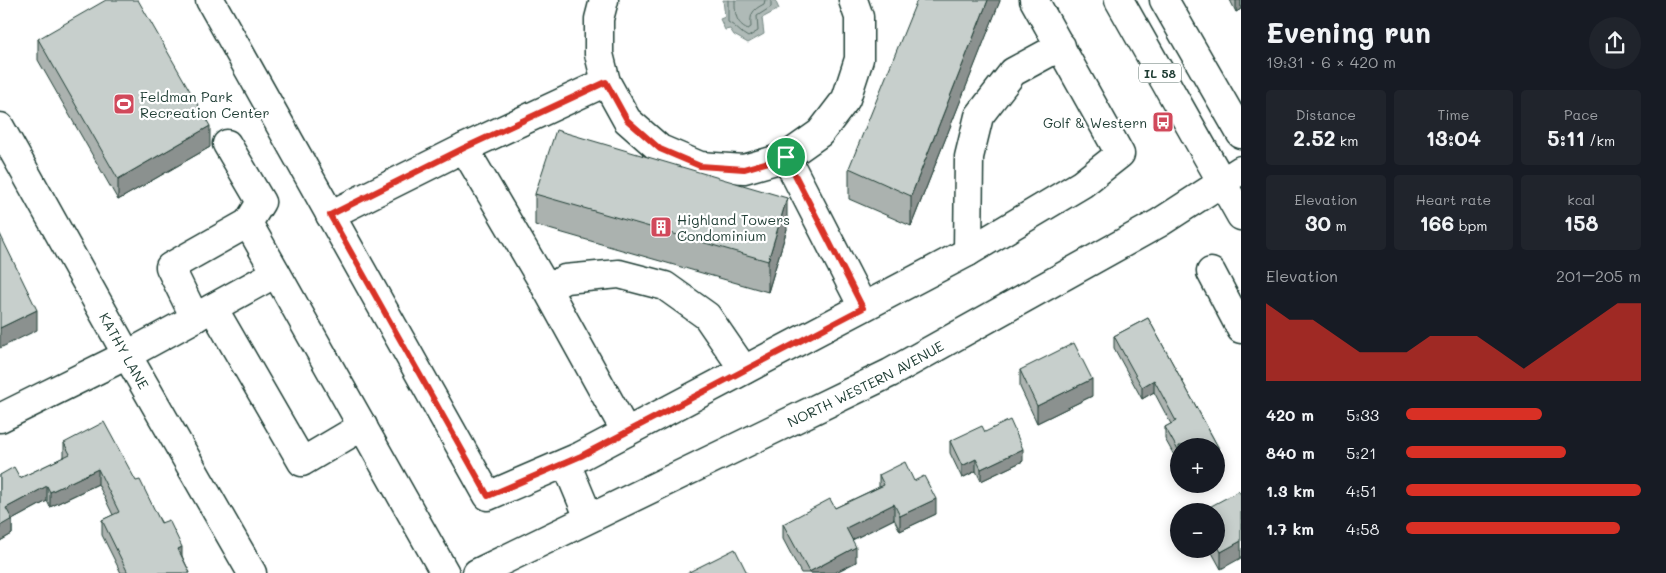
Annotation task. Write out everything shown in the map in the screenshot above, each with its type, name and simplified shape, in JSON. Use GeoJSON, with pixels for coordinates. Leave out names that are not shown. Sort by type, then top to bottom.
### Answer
{"type":"FeatureCollection","features":[{"type":"Feature","properties":{"kind":"street"},"geometry":{"type":"LineString","coordinates":[[210,0],[488,496],[566,463],[968,252],[1082,184],[1120,154],[1034,0]]}},
{"type":"Feature","properties":{"kind":"street"},"geometry":{"type":"LineString","coordinates":[[604,0],[599,19],[599,54],[606,82],[627,120],[660,149],[668,153],[700,166],[744,169],[786,157],[820,133],[846,99],[859,59],[859,17],[853,0]]}},
{"type":"Feature","properties":{"kind":"street","name":"IL 58"},"geometry":{"type":"LineString","coordinates":[[1119,0],[1232,176],[1241,216]]}},
{"type":"Feature","properties":{"kind":"street","name":"IL 58"},"geometry":{"type":"LineString","coordinates":[[1164,0],[1241,134]]}},
{"type":"Feature","properties":{"kind":"street"},"geometry":{"type":"LineString","coordinates":[[968,252],[969,157],[978,116],[1013,72],[1060,46]]}},
{"type":"Feature","properties":{"kind":"street"},"geometry":{"type":"LineString","coordinates":[[330,215],[464,148],[606,82]]}},
{"type":"Feature","properties":{"kind":"street","name":"KATHY LANE"},"geometry":{"type":"LineString","coordinates":[[0,127],[252,573]]}},
{"type":"Feature","properties":{"kind":"street"},"geometry":{"type":"LineString","coordinates":[[227,144],[261,202],[248,223],[170,267],[204,313],[302,462],[362,426]]}},
{"type":"Feature","properties":{"kind":"street"},"geometry":{"type":"LineString","coordinates":[[464,148],[547,289],[626,432]]}},
{"type":"Feature","properties":{"kind":"street"},"geometry":{"type":"LineString","coordinates":[[786,157],[863,308]]}},
{"type":"Feature","properties":{"kind":"street","name":"NORTH WESTERN AVENUE"},"geometry":{"type":"LineString","coordinates":[[478,573],[890,373],[1159,223],[1232,176]]}},
{"type":"Feature","properties":{"kind":"street"},"geometry":{"type":"LineString","coordinates":[[248,223],[445,573]]}},
{"type":"Feature","properties":{"kind":"street"},"geometry":{"type":"LineString","coordinates":[[1211,272],[1241,329]]}},
{"type":"Feature","properties":{"kind":"street"},"geometry":{"type":"LineString","coordinates":[[0,418],[127,354],[276,273]]}},
{"type":"Feature","properties":{"kind":"street"},"geometry":{"type":"LineString","coordinates":[[547,289],[565,279],[619,274],[666,286],[707,316],[744,370]]}},
{"type":"Feature","properties":{"kind":"street"},"geometry":{"type":"LineString","coordinates":[[566,463],[589,518]]}},
{"type":"Feature","properties":{"kind":"water"},"geometry":{"type":"Polygon","coordinates":[[[723,0],[775,0],[779,9],[762,18],[764,34],[748,43],[734,35],[730,29],[725,30],[720,19],[725,17],[723,0]]]}},
{"type":"Feature","properties":{"kind":"building","name":"Feldman Park Recreation Center"},"geometry":{"type":"Polygon","coordinates":[[[106,0],[138,0],[210,126],[118,179],[38,39],[106,0]]]}},
{"type":"Feature","properties":{"kind":"building"},"geometry":{"type":"Polygon","coordinates":[[[917,0],[988,0],[911,196],[849,168],[917,0]]]}},
{"type":"Feature","properties":{"kind":"building"},"geometry":{"type":"Polygon","coordinates":[[[556,130],[787,198],[768,261],[535,194],[556,130]]]}},
{"type":"Feature","properties":{"kind":"building"},"geometry":{"type":"Polygon","coordinates":[[[0,234],[37,310],[0,328],[0,234]]]}},
{"type":"Feature","properties":{"kind":"building"},"geometry":{"type":"Polygon","coordinates":[[[1148,318],[1213,438],[1171,438],[1165,427],[1176,421],[1154,380],[1142,387],[1114,336],[1148,318]]]}},
{"type":"Feature","properties":{"kind":"building"},"geometry":{"type":"Polygon","coordinates":[[[1074,343],[1092,379],[1037,406],[1020,370],[1074,343]]]}},
{"type":"Feature","properties":{"kind":"building"},"geometry":{"type":"Polygon","coordinates":[[[1010,420],[1023,449],[981,469],[976,459],[962,466],[950,441],[982,426],[985,432],[1010,420]]]}},
{"type":"Feature","properties":{"kind":"building"},"geometry":{"type":"Polygon","coordinates":[[[104,422],[136,481],[140,480],[161,523],[169,520],[182,547],[178,549],[190,573],[128,573],[102,520],[119,512],[98,469],[50,492],[47,486],[6,508],[12,519],[0,526],[0,475],[14,467],[20,478],[70,454],[64,443],[104,422]]]}},
{"type":"Feature","properties":{"kind":"building"},"geometry":{"type":"Polygon","coordinates":[[[905,462],[914,481],[924,476],[936,499],[900,516],[894,504],[846,528],[856,547],[809,572],[783,524],[830,499],[835,508],[884,485],[879,475],[905,462]]]}},
{"type":"Feature","properties":{"kind":"building"},"geometry":{"type":"Polygon","coordinates":[[[1239,491],[1241,495],[1241,541],[1225,550],[1225,503],[1217,503],[1239,491]]]}},
{"type":"Feature","properties":{"kind":"building"},"geometry":{"type":"Polygon","coordinates":[[[735,549],[747,573],[687,573],[735,549]]]}},
{"type":"Feature","properties":{"kind":"place","name":"Feldman Park Recreation Center"},"geometry":{"type":"Point","coordinates":[124,104]}},
{"type":"Feature","properties":{"kind":"place","name":"Golf & Western"},"geometry":{"type":"Point","coordinates":[1163,122]}},
{"type":"Feature","properties":{"kind":"place","name":"Highland Towers Condominium"},"geometry":{"type":"Point","coordinates":[661,227]}},
{"type":"Feature","properties":{"kind":"route"},"geometry":{"type":"LineString","coordinates":[[606,82],[627,120],[660,149],[700,166],[744,169],[786,157],[863,308],[581,456],[488,496],[330,215],[464,148],[606,82]]}}]}
